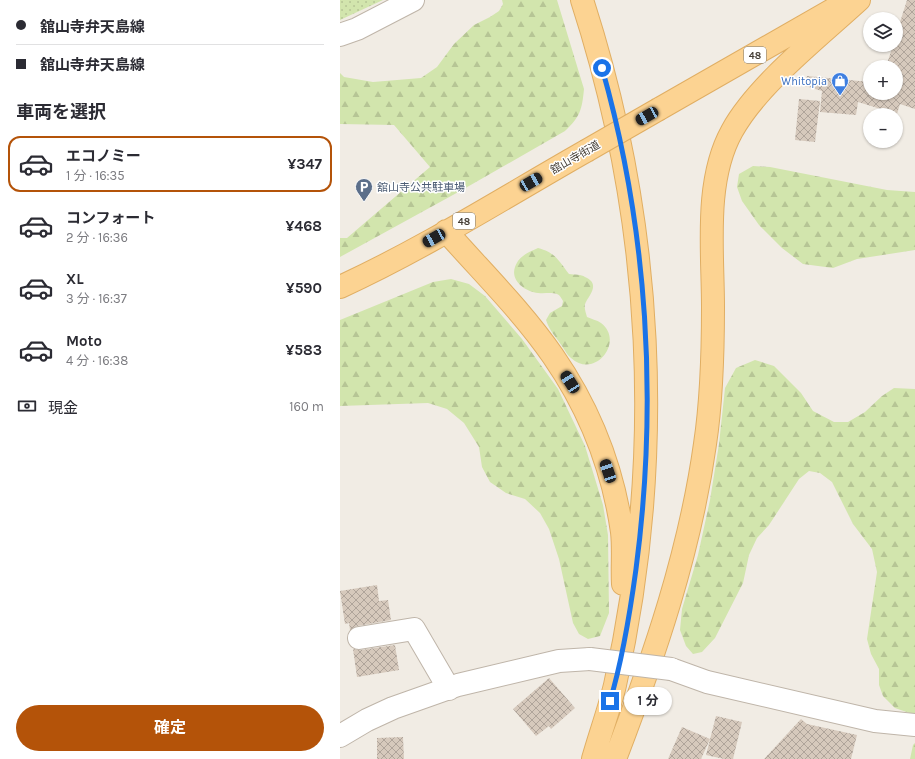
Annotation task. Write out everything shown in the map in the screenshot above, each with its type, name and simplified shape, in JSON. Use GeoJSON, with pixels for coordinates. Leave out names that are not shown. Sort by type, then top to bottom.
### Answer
{"type":"FeatureCollection","features":[{"type":"Feature","properties":{"kind":"main road"},"geometry":{"type":"LineString","coordinates":[[582,0],[607,83],[627,175],[636,228],[644,314],[647,369],[646,455],[638,548],[624,641],[614,687],[593,759]]}},
{"type":"Feature","properties":{"kind":"main road","name":"舘山寺街道"},"geometry":{"type":"LineString","coordinates":[[340,287],[374,271],[446,231],[850,0]]}},
{"type":"Feature","properties":{"kind":"main road"},"geometry":{"type":"LineString","coordinates":[[615,759],[668,605],[684,552],[706,442],[711,387],[713,206],[716,180],[722,155],[732,131],[754,100],[859,0]]}},
{"type":"Feature","properties":{"kind":"main road"},"geometry":{"type":"LineString","coordinates":[[446,231],[533,330],[552,355],[570,382],[595,433],[608,471],[622,534],[624,641]]}},
{"type":"Feature","properties":{"kind":"street"},"geometry":{"type":"LineString","coordinates":[[340,35],[357,30],[413,0]]}},
{"type":"Feature","properties":{"kind":"street"},"geometry":{"type":"LineString","coordinates":[[359,638],[414,629],[448,689]]}},
{"type":"Feature","properties":{"kind":"street"},"geometry":{"type":"LineString","coordinates":[[340,736],[386,710],[448,689],[559,661],[590,659],[671,669],[707,682],[875,721],[915,725]]}},
{"type":"Feature","properties":{"kind":"green space"},"geometry":{"type":"Polygon","coordinates":[[[340,0],[383,0],[340,20],[340,0]]]}},
{"type":"Feature","properties":{"kind":"green space"},"geometry":{"type":"Polygon","coordinates":[[[502,0],[557,0],[584,89],[581,108],[577,117],[565,131],[340,257],[340,238],[347,238],[430,167],[394,125],[340,124],[340,73],[344,77],[373,82],[421,78],[437,67],[454,44],[474,25],[499,11],[503,4],[502,0]]]}},
{"type":"Feature","properties":{"kind":"green space"},"geometry":{"type":"Polygon","coordinates":[[[753,166],[770,167],[887,190],[915,192],[915,250],[857,259],[833,268],[803,264],[782,248],[759,225],[742,201],[737,187],[739,174],[753,166]]]}},
{"type":"Feature","properties":{"kind":"green space"},"geometry":{"type":"Polygon","coordinates":[[[538,248],[553,255],[569,274],[583,276],[592,283],[593,286],[591,293],[585,304],[587,317],[601,323],[608,331],[610,339],[604,356],[597,361],[589,364],[580,364],[571,358],[549,327],[546,320],[550,313],[562,306],[563,301],[559,295],[533,292],[524,288],[517,281],[514,272],[517,263],[524,255],[538,248]]]}},
{"type":"Feature","properties":{"kind":"green space"},"geometry":{"type":"Polygon","coordinates":[[[451,279],[469,284],[485,296],[522,339],[558,389],[585,446],[603,505],[608,535],[609,613],[600,636],[588,639],[579,634],[573,623],[559,559],[549,529],[540,513],[525,499],[506,493],[490,482],[482,467],[479,447],[464,423],[447,409],[428,403],[340,406],[340,320],[433,282],[451,279]]]}},
{"type":"Feature","properties":{"kind":"green space"},"geometry":{"type":"Polygon","coordinates":[[[755,360],[774,366],[801,393],[813,411],[834,422],[848,422],[865,412],[882,396],[894,388],[915,389],[915,715],[895,708],[883,696],[879,685],[879,669],[871,654],[867,639],[877,572],[872,549],[853,524],[832,482],[820,473],[809,471],[799,479],[769,525],[757,538],[749,555],[743,583],[715,638],[702,652],[693,654],[686,646],[680,630],[682,609],[698,555],[710,500],[719,444],[725,388],[736,368],[755,360]]]}},
{"type":"Feature","properties":{"kind":"green space"},"geometry":{"type":"Polygon","coordinates":[[[915,743],[915,759],[910,759],[913,745],[915,743]]]}},
{"type":"Feature","properties":{"kind":"building"},"geometry":{"type":"Polygon","coordinates":[[[907,0],[915,0],[915,109],[900,104],[899,108],[878,108],[858,102],[856,115],[820,112],[822,91],[805,86],[807,76],[863,81],[863,100],[903,100],[903,60],[888,60],[891,52],[903,52],[903,13],[907,0]]]}},
{"type":"Feature","properties":{"kind":"building"},"geometry":{"type":"Polygon","coordinates":[[[799,99],[820,101],[815,142],[795,140],[799,99]]]}},
{"type":"Feature","properties":{"kind":"building"},"geometry":{"type":"Polygon","coordinates":[[[377,585],[379,601],[388,600],[391,620],[357,626],[350,630],[349,623],[345,624],[340,591],[377,585]]]}},
{"type":"Feature","properties":{"kind":"building"},"geometry":{"type":"Polygon","coordinates":[[[395,645],[399,670],[357,677],[353,649],[361,650],[395,645]]]}},
{"type":"Feature","properties":{"kind":"building"},"geometry":{"type":"Polygon","coordinates":[[[549,678],[575,708],[551,729],[549,726],[536,736],[513,709],[549,678]]]}},
{"type":"Feature","properties":{"kind":"building"},"geometry":{"type":"Polygon","coordinates":[[[716,716],[742,722],[733,759],[724,759],[706,755],[716,716]]]}},
{"type":"Feature","properties":{"kind":"building"},"geometry":{"type":"Polygon","coordinates":[[[801,719],[807,724],[857,735],[851,759],[764,759],[801,719]]]}},
{"type":"Feature","properties":{"kind":"building"},"geometry":{"type":"Polygon","coordinates":[[[682,727],[710,739],[701,759],[668,759],[682,727]]]}},
{"type":"Feature","properties":{"kind":"building"},"geometry":{"type":"Polygon","coordinates":[[[403,737],[404,759],[377,759],[377,738],[403,737]]]}},
{"type":"Feature","properties":{"kind":"place","name":"Whitopia"},"geometry":{"type":"Point","coordinates":[840,96]}},
{"type":"Feature","properties":{"kind":"place","name":"舘山寺公共駐車場"},"geometry":{"type":"Point","coordinates":[364,202]}},
{"type":"Feature","properties":{"kind":"route"},"geometry":{"type":"LineString","coordinates":[[602,68],[618,128],[635,221],[647,361],[646,455],[638,548],[624,641],[610,701]]}}]}
